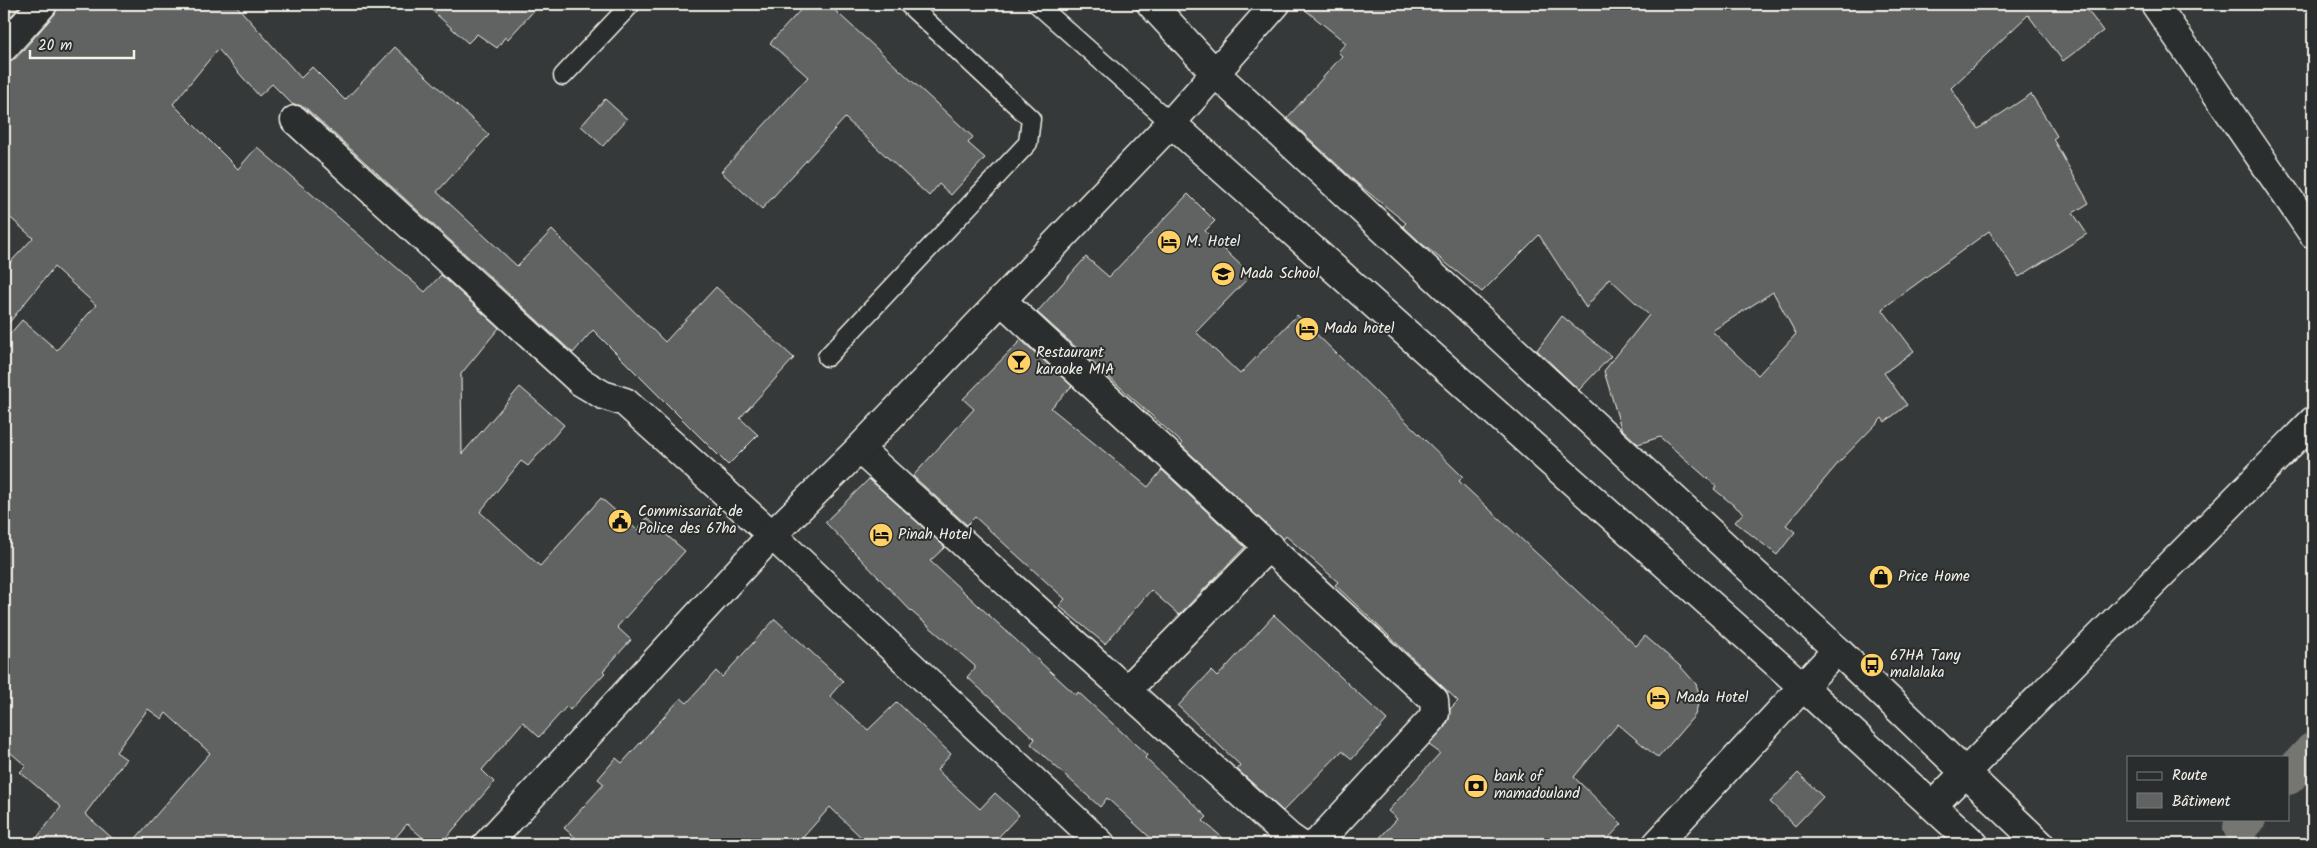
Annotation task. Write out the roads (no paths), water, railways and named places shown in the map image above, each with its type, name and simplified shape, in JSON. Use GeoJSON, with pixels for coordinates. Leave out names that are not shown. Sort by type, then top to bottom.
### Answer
{"type":"FeatureCollection","features":[{"type":"Feature","properties":{"kind":"street"},"geometry":{"type":"LineString","coordinates":[[4,47],[43,4]]}},
{"type":"Feature","properties":{"kind":"street"},"geometry":{"type":"LineString","coordinates":[[1151,4],[1215,73],[1837,650],[2040,844]]}},
{"type":"Feature","properties":{"kind":"street"},"geometry":{"type":"LineString","coordinates":[[487,844],[772,535],[859,449],[1171,123],[1276,4]]}},
{"type":"Feature","properties":{"kind":"street"},"geometry":{"type":"LineString","coordinates":[[2155,4],[2313,234]]}},
{"type":"Feature","properties":{"kind":"street"},"geometry":{"type":"LineString","coordinates":[[295,120],[581,382],[603,394],[626,402],[772,535],[1101,844]]}},
{"type":"Feature","properties":{"kind":"street"},"geometry":{"type":"LineString","coordinates":[[1171,123],[1803,687],[1974,844]]}},
{"type":"Feature","properties":{"kind":"street"},"geometry":{"type":"LineString","coordinates":[[1001,300],[1434,700],[1436,706],[1431,720],[1314,844]]}},
{"type":"Feature","properties":{"kind":"street"},"geometry":{"type":"LineString","coordinates":[[1933,805],[2313,421]]}},
{"type":"Feature","properties":{"kind":"street"},"geometry":{"type":"LineString","coordinates":[[859,449],[1289,838],[1299,844]]}},
{"type":"Feature","properties":{"kind":"street"},"geometry":{"type":"LineString","coordinates":[[1127,690],[1269,546]]}},
{"type":"Feature","properties":{"kind":"street"},"geometry":{"type":"LineString","coordinates":[[1657,844],[1837,650]]}},
{"type":"Feature","properties":{"kind":"lane"},"geometry":{"type":"LineString","coordinates":[[563,76],[631,4]]}},
{"type":"Feature","properties":{"kind":"lane"},"geometry":{"type":"LineString","coordinates":[[827,357],[1028,143],[1031,120],[908,4]]}},
{"type":"Feature","properties":{"kind":"lane"},"geometry":{"type":"LineString","coordinates":[[1037,4],[1171,123]]}},
{"type":"Feature","properties":{"kind":"waterway"},"geometry":{"type":"LineString","coordinates":[[2290,775],[2313,750]]}},
{"type":"Feature","properties":{"kind":"waterway"},"geometry":{"type":"LineString","coordinates":[[2241,827],[2247,820]]}},
{"type":"Feature","properties":{"kind":"place","name":"M. Hotel"},"geometry":{"type":"Point","coordinates":[1169,242]}},
{"type":"Feature","properties":{"kind":"place","name":"Mada School"},"geometry":{"type":"Point","coordinates":[1223,274]}},
{"type":"Feature","properties":{"kind":"place","name":"Mada hotel"},"geometry":{"type":"Point","coordinates":[1307,329]}},
{"type":"Feature","properties":{"kind":"place","name":"Restaurant karaoke MIA"},"geometry":{"type":"Point","coordinates":[1019,362]}},
{"type":"Feature","properties":{"kind":"place","name":"Commissariat de Police des 67ha"},"geometry":{"type":"Point","coordinates":[620,521]}},
{"type":"Feature","properties":{"kind":"place","name":"Pinah Hotel"},"geometry":{"type":"Point","coordinates":[881,535]}},
{"type":"Feature","properties":{"kind":"place","name":"Price Home"},"geometry":{"type":"Point","coordinates":[1881,577]}},
{"type":"Feature","properties":{"kind":"place","name":"67HA Tany malalaka"},"geometry":{"type":"Point","coordinates":[1872,665]}},
{"type":"Feature","properties":{"kind":"place","name":"Mada Hotel"},"geometry":{"type":"Point","coordinates":[1658,698]}},
{"type":"Feature","properties":{"kind":"place","name":"bank of mamadouland"},"geometry":{"type":"Point","coordinates":[1476,786]}}]}
